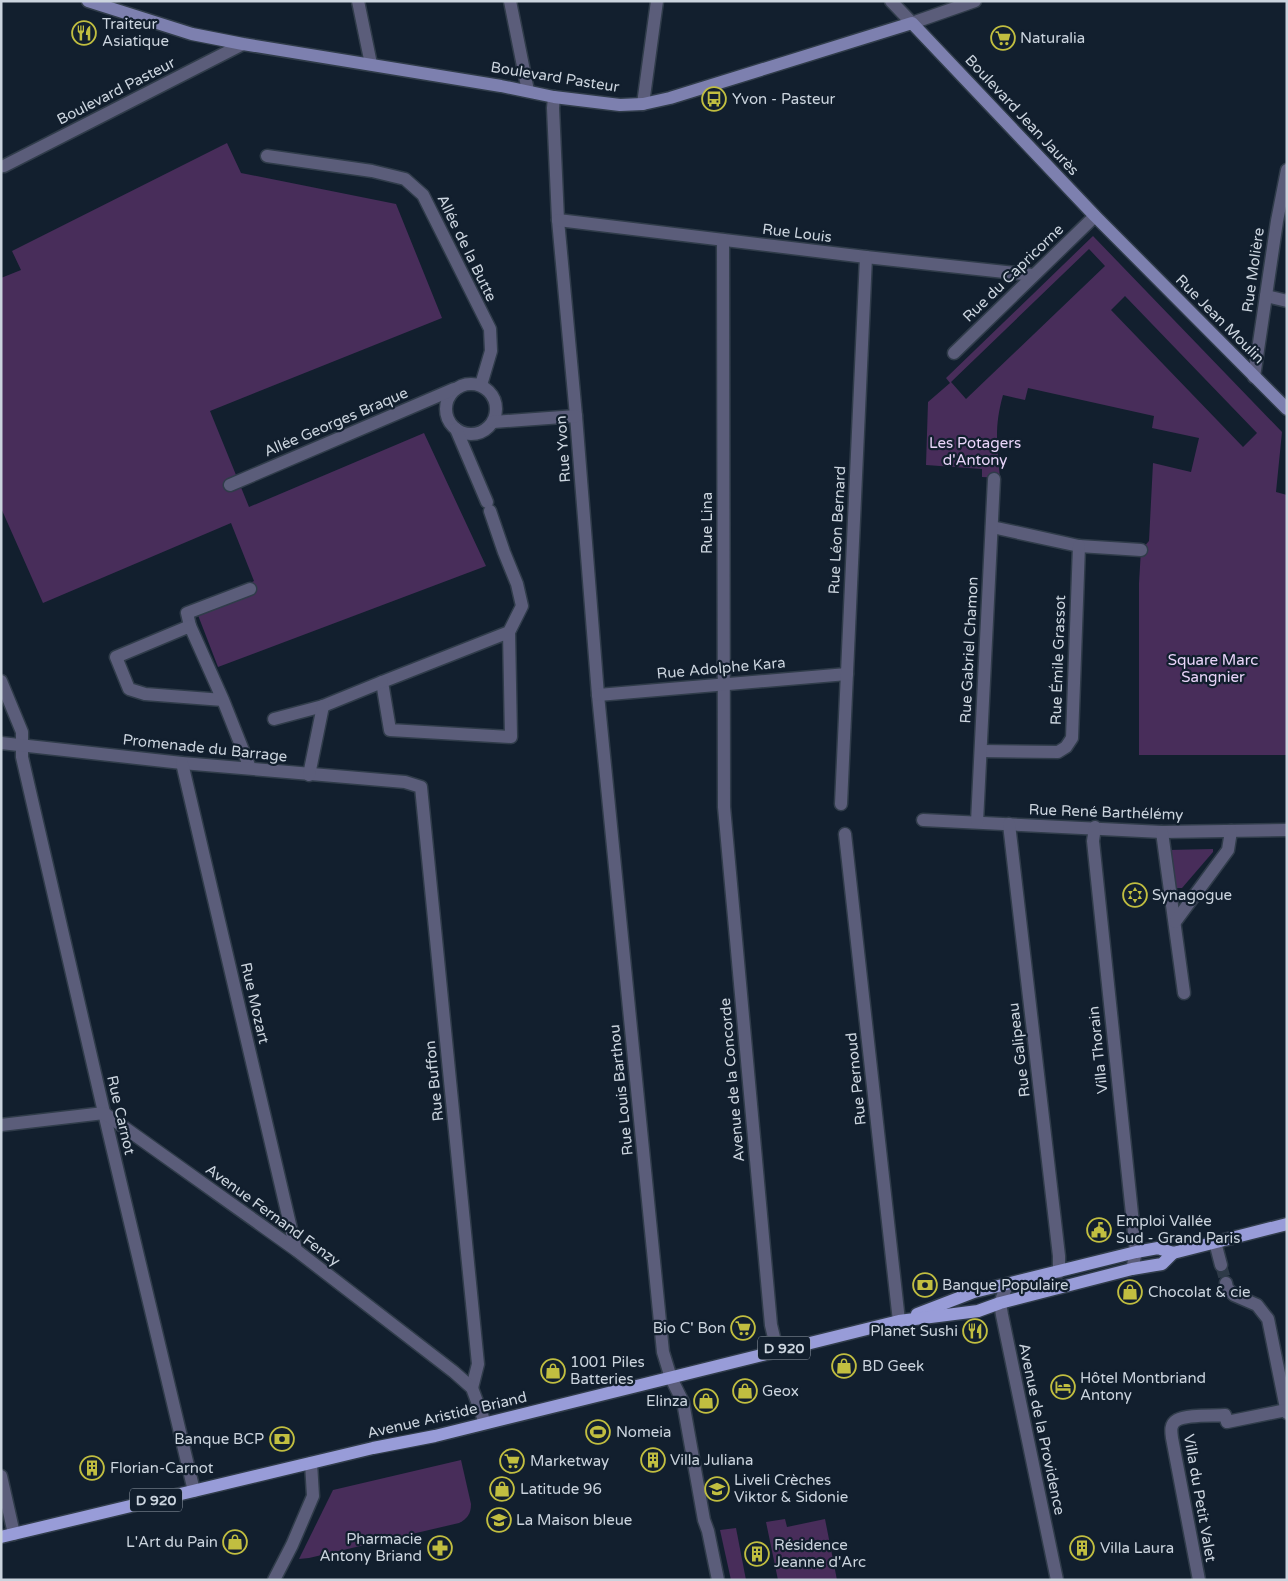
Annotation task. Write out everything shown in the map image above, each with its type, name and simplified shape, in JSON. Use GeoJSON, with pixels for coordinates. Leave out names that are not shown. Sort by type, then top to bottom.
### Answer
{"type":"FeatureCollection","features":[{"type":"Feature","properties":{"kind":"main road","name":"Boulevard Pasteur"},"geometry":{"type":"LineString","coordinates":[[88,1],[192,34],[243,44],[371,64],[554,97],[620,104],[643,104],[716,85],[912,23]]}},
{"type":"Feature","properties":{"kind":"main road","name":"Boulevard Jean Jaurès"},"geometry":{"type":"LineString","coordinates":[[912,23],[1130,251]]}},
{"type":"Feature","properties":{"kind":"main road","name":"Rue Jean Moulin"},"geometry":{"type":"LineString","coordinates":[[1130,251],[1287,409]]}},
{"type":"Feature","properties":{"kind":"main road","name":"Avenue Aristide Briand"},"geometry":{"type":"LineString","coordinates":[[899,1321],[974,1292],[1136,1252],[1158,1248],[1173,1252],[1287,1224]]}},
{"type":"Feature","properties":{"kind":"main road","name":"Avenue Aristide Briand"},"geometry":{"type":"LineString","coordinates":[[1,1536],[373,1448],[435,1436],[899,1321],[978,1311],[1000,1303],[1132,1269],[1162,1264],[1173,1252]]}},
{"type":"Feature","properties":{"kind":"street"},"geometry":{"type":"LineString","coordinates":[[358,1],[371,64]]}},
{"type":"Feature","properties":{"kind":"street"},"geometry":{"type":"LineString","coordinates":[[510,1],[528,92]]}},
{"type":"Feature","properties":{"kind":"street"},"geometry":{"type":"LineString","coordinates":[[643,104],[657,1]]}},
{"type":"Feature","properties":{"kind":"street","name":"Boulevard Jean Jaurès"},"geometry":{"type":"LineString","coordinates":[[891,1],[912,23]]}},
{"type":"Feature","properties":{"kind":"street"},"geometry":{"type":"LineString","coordinates":[[912,23],[975,1]]}},
{"type":"Feature","properties":{"kind":"street","name":"Boulevard Pasteur"},"geometry":{"type":"LineString","coordinates":[[4,166],[243,44]]}},
{"type":"Feature","properties":{"kind":"street","name":"Rue Yvon"},"geometry":{"type":"LineString","coordinates":[[554,97],[552,108],[558,220],[608,798]]}},
{"type":"Feature","properties":{"kind":"street","name":"Allée de la Butte"},"geometry":{"type":"LineString","coordinates":[[267,156],[372,171],[405,179],[423,195],[490,329],[491,351],[481,385]]}},
{"type":"Feature","properties":{"kind":"street","name":"Rue Molière"},"geometry":{"type":"LineString","coordinates":[[1254,376],[1266,296],[1282,222],[1287,170]]}},
{"type":"Feature","properties":{"kind":"street","name":"Rue du Capricorne"},"geometry":{"type":"LineString","coordinates":[[954,353],[1096,216]]}},
{"type":"Feature","properties":{"kind":"street","name":"Rue Louis"},"geometry":{"type":"LineString","coordinates":[[558,220],[1033,276]]}},
{"type":"Feature","properties":{"kind":"street","name":"Rue Lina"},"geometry":{"type":"LineString","coordinates":[[723,240],[724,807]]}},
{"type":"Feature","properties":{"kind":"street","name":"Rue Léon Bernard"},"geometry":{"type":"LineString","coordinates":[[841,804],[866,257]]}},
{"type":"Feature","properties":{"kind":"street"},"geometry":{"type":"LineString","coordinates":[[1266,296],[1287,301]]}},
{"type":"Feature","properties":{"kind":"street","name":"Allée Georges Braque"},"geometry":{"type":"LineString","coordinates":[[230,485],[467,384],[481,385]]}},
{"type":"Feature","properties":{"kind":"street"},"geometry":{"type":"LineString","coordinates":[[456,429],[463,433],[472,434],[487,428],[493,422],[496,414],[494,397],[481,385]]}},
{"type":"Feature","properties":{"kind":"street"},"geometry":{"type":"LineString","coordinates":[[382,682],[390,730],[512,737],[509,632],[522,606],[517,584],[489,506],[456,429],[447,417],[446,410],[449,395],[454,390]]}},
{"type":"Feature","properties":{"kind":"street"},"geometry":{"type":"LineString","coordinates":[[493,422],[576,416]]}},
{"type":"Feature","properties":{"kind":"street","name":"Rue Gabriel Chamon"},"geometry":{"type":"LineString","coordinates":[[977,822],[994,479]]}},
{"type":"Feature","properties":{"kind":"street"},"geometry":{"type":"LineString","coordinates":[[992,527],[1079,546],[1141,550]]}},
{"type":"Feature","properties":{"kind":"street","name":"Rue Émile Grassot"},"geometry":{"type":"LineString","coordinates":[[981,751],[1058,752],[1066,747],[1072,738],[1079,546]]}},
{"type":"Feature","properties":{"kind":"street"},"geometry":{"type":"LineString","coordinates":[[250,589],[187,613],[190,626],[223,700],[250,768]]}},
{"type":"Feature","properties":{"kind":"street"},"geometry":{"type":"LineString","coordinates":[[190,626],[116,657],[129,689],[145,694],[223,700]]}},
{"type":"Feature","properties":{"kind":"street"},"geometry":{"type":"LineString","coordinates":[[274,719],[323,706],[509,632]]}},
{"type":"Feature","properties":{"kind":"street","name":"Rue Adolphe Kara"},"geometry":{"type":"LineString","coordinates":[[598,695],[847,674]]}},
{"type":"Feature","properties":{"kind":"street","name":"Rue Carnot"},"geometry":{"type":"LineString","coordinates":[[1,681],[21,727],[22,757],[194,1491]]}},
{"type":"Feature","properties":{"kind":"street"},"geometry":{"type":"LineString","coordinates":[[309,775],[323,706]]}},
{"type":"Feature","properties":{"kind":"street","name":"Promenade du Barrage"},"geometry":{"type":"LineString","coordinates":[[1,743],[182,763],[405,782]]}},
{"type":"Feature","properties":{"kind":"street","name":"Rue Mozart"},"geometry":{"type":"LineString","coordinates":[[182,763],[296,1250]]}},
{"type":"Feature","properties":{"kind":"street","name":"Rue Buffon"},"geometry":{"type":"LineString","coordinates":[[405,782],[421,787],[478,1364],[472,1388]]}},
{"type":"Feature","properties":{"kind":"street","name":"Rue Louis Barthou"},"geometry":{"type":"LineString","coordinates":[[608,798],[656,1266],[663,1352],[671,1378],[683,1402],[704,1520],[718,1580]]}},
{"type":"Feature","properties":{"kind":"street","name":"Avenue de la Concorde"},"geometry":{"type":"LineString","coordinates":[[724,807],[770,1316],[777,1350]]}},
{"type":"Feature","properties":{"kind":"street","name":"Rue René Barthélémy"},"geometry":{"type":"LineString","coordinates":[[923,820],[1096,827],[1162,832],[1287,830]]}},
{"type":"Feature","properties":{"kind":"street","name":"Rue Galipeau"},"geometry":{"type":"LineString","coordinates":[[1009,824],[1059,1256],[1059,1272]]}},
{"type":"Feature","properties":{"kind":"street","name":"Villa Thorain"},"geometry":{"type":"LineString","coordinates":[[1096,827],[1093,841],[1136,1252],[1132,1269]]}},
{"type":"Feature","properties":{"kind":"street"},"geometry":{"type":"LineString","coordinates":[[1174,922],[1228,850],[1231,831]]}},
{"type":"Feature","properties":{"kind":"street"},"geometry":{"type":"LineString","coordinates":[[1162,832],[1184,993]]}},
{"type":"Feature","properties":{"kind":"street","name":"Rue Pernoud"},"geometry":{"type":"LineString","coordinates":[[845,834],[899,1321]]}},
{"type":"Feature","properties":{"kind":"street"},"geometry":{"type":"LineString","coordinates":[[1,1125],[104,1113]]}},
{"type":"Feature","properties":{"kind":"street","name":"Avenue Fernand Fenzy"},"geometry":{"type":"LineString","coordinates":[[104,1113],[296,1250],[472,1388]]}},
{"type":"Feature","properties":{"kind":"street"},"geometry":{"type":"LineString","coordinates":[[1215,1242],[1221,1265]]}},
{"type":"Feature","properties":{"kind":"street"},"geometry":{"type":"LineString","coordinates":[[1226,1283],[1227,1288],[1234,1295],[1257,1305],[1268,1319],[1286,1412]]}},
{"type":"Feature","properties":{"kind":"street"},"geometry":{"type":"LineString","coordinates":[[1000,1303],[1007,1285]]}},
{"type":"Feature","properties":{"kind":"street","name":"Avenue de la Providence"},"geometry":{"type":"LineString","coordinates":[[1000,1303],[1057,1580]]}},
{"type":"Feature","properties":{"kind":"street"},"geometry":{"type":"LineString","coordinates":[[472,1388],[485,1423]]}},
{"type":"Feature","properties":{"kind":"street","name":"Villa du Petit Valet"},"geometry":{"type":"LineString","coordinates":[[1200,1580],[1171,1428],[1177,1420],[1184,1417],[1226,1415],[1227,1422],[1286,1412]]}},
{"type":"Feature","properties":{"kind":"street"},"geometry":{"type":"LineString","coordinates":[[274,1580],[292,1545],[313,1496],[311,1463]]}},
{"type":"Feature","properties":{"kind":"street"},"geometry":{"type":"LineString","coordinates":[[1,1476],[14,1534]]}},
{"type":"Feature","properties":{"kind":"green space"},"geometry":{"type":"Polygon","coordinates":[[[227,143],[241,173],[396,204],[442,318],[210,411],[249,507],[424,433],[486,566],[218,667],[196,610],[254,581],[231,523],[43,603],[1,508],[1,278],[21,270],[12,251],[227,143]]]}},
{"type":"Feature","properties":{"kind":"green space"},"geometry":{"type":"Polygon","coordinates":[[[1093,236],[1282,432],[1276,492],[1287,495],[1287,755],[1139,755],[1139,583],[1141,550],[1149,541],[1153,463],[1191,472],[1199,438],[1152,428],[1154,416],[1028,388],[1025,400],[1003,395],[997,427],[1000,478],[982,477],[982,469],[926,465],[928,402],[950,383],[946,378],[1093,236]],[[1089,249],[951,382],[966,399],[1105,266],[1089,249]],[[1125,296],[1111,310],[1243,447],[1257,433],[1125,296]]]}},
{"type":"Feature","properties":{"kind":"green space"},"geometry":{"type":"Polygon","coordinates":[[[1213,849],[1213,852],[1182,888],[1175,888],[1168,850],[1213,849]]]}},
{"type":"Feature","properties":{"kind":"green space"},"geometry":{"type":"Polygon","coordinates":[[[461,1460],[471,1508],[466,1518],[459,1523],[299,1559],[333,1490],[461,1460]]]}},
{"type":"Feature","properties":{"kind":"green space"},"geometry":{"type":"Polygon","coordinates":[[[785,1519],[787,1527],[825,1519],[837,1580],[778,1580],[766,1522],[785,1519]]]}},
{"type":"Feature","properties":{"kind":"green space"},"geometry":{"type":"Polygon","coordinates":[[[736,1528],[746,1580],[731,1580],[720,1530],[736,1528]]]}},
{"type":"Feature","properties":{"kind":"tunnel"},"geometry":{"type":"LineString","coordinates":[[1221,1265],[1226,1283]]}},
{"type":"Feature","properties":{"kind":"place","name":"Traiteur Asiatique"},"geometry":{"type":"Point","coordinates":[84,33]}},
{"type":"Feature","properties":{"kind":"place","name":"Naturalia"},"geometry":{"type":"Point","coordinates":[1003,38]}},
{"type":"Feature","properties":{"kind":"place","name":"Yvon - Pasteur"},"geometry":{"type":"Point","coordinates":[714,99]}},
{"type":"Feature","properties":{"kind":"place","name":"Synagogue"},"geometry":{"type":"Point","coordinates":[1135,895]}},
{"type":"Feature","properties":{"kind":"place","name":"Emploi Vallée Sud - Grand Paris"},"geometry":{"type":"Point","coordinates":[1099,1230]}},
{"type":"Feature","properties":{"kind":"place","name":"Banque Populaire"},"geometry":{"type":"Point","coordinates":[925,1285]}},
{"type":"Feature","properties":{"kind":"place","name":"Chocolat & cie"},"geometry":{"type":"Point","coordinates":[1130,1292]}},
{"type":"Feature","properties":{"kind":"place","name":"Bio C' Bon"},"geometry":{"type":"Point","coordinates":[743,1328]}},
{"type":"Feature","properties":{"kind":"place","name":"Planet Sushi"},"geometry":{"type":"Point","coordinates":[975,1331]}},
{"type":"Feature","properties":{"kind":"place","name":"BD Geek"},"geometry":{"type":"Point","coordinates":[844,1366]}},
{"type":"Feature","properties":{"kind":"place","name":"1001 Piles Batteries"},"geometry":{"type":"Point","coordinates":[553,1371]}},
{"type":"Feature","properties":{"kind":"place","name":"Hôtel Montbriand Antony"},"geometry":{"type":"Point","coordinates":[1063,1387]}},
{"type":"Feature","properties":{"kind":"place","name":"Geox"},"geometry":{"type":"Point","coordinates":[745,1391]}},
{"type":"Feature","properties":{"kind":"place","name":"Elinza"},"geometry":{"type":"Point","coordinates":[706,1401]}},
{"type":"Feature","properties":{"kind":"place","name":"Nomeia"},"geometry":{"type":"Point","coordinates":[598,1432]}},
{"type":"Feature","properties":{"kind":"place","name":"Banque BCP"},"geometry":{"type":"Point","coordinates":[282,1439]}},
{"type":"Feature","properties":{"kind":"place","name":"Villa Juliana"},"geometry":{"type":"Point","coordinates":[653,1460]}},
{"type":"Feature","properties":{"kind":"place","name":"Marketway"},"geometry":{"type":"Point","coordinates":[512,1461]}},
{"type":"Feature","properties":{"kind":"place","name":"Florian-Carnot"},"geometry":{"type":"Point","coordinates":[92,1468]}},
{"type":"Feature","properties":{"kind":"place","name":"Latitude 96"},"geometry":{"type":"Point","coordinates":[502,1489]}},
{"type":"Feature","properties":{"kind":"place","name":"Liveli Crèches Viktor & Sidonie"},"geometry":{"type":"Point","coordinates":[717,1489]}},
{"type":"Feature","properties":{"kind":"place","name":"La Maison bleue"},"geometry":{"type":"Point","coordinates":[499,1520]}},
{"type":"Feature","properties":{"kind":"place","name":"L'Art du Pain"},"geometry":{"type":"Point","coordinates":[235,1542]}},
{"type":"Feature","properties":{"kind":"place","name":"Pharmacie Antony Briand"},"geometry":{"type":"Point","coordinates":[440,1548]}},
{"type":"Feature","properties":{"kind":"place","name":"Villa Laura"},"geometry":{"type":"Point","coordinates":[1082,1548]}},
{"type":"Feature","properties":{"kind":"place","name":"Résidence Jeanne d'Arc"},"geometry":{"type":"Point","coordinates":[757,1554]}},
{"type":"Feature","properties":{"kind":"park label","name":"Les Potagers d'Antony"},"geometry":{"type":"Point","coordinates":[975,452]}},
{"type":"Feature","properties":{"kind":"park label","name":"Square Marc Sangnier"},"geometry":{"type":"Point","coordinates":[1213,668]}}]}
